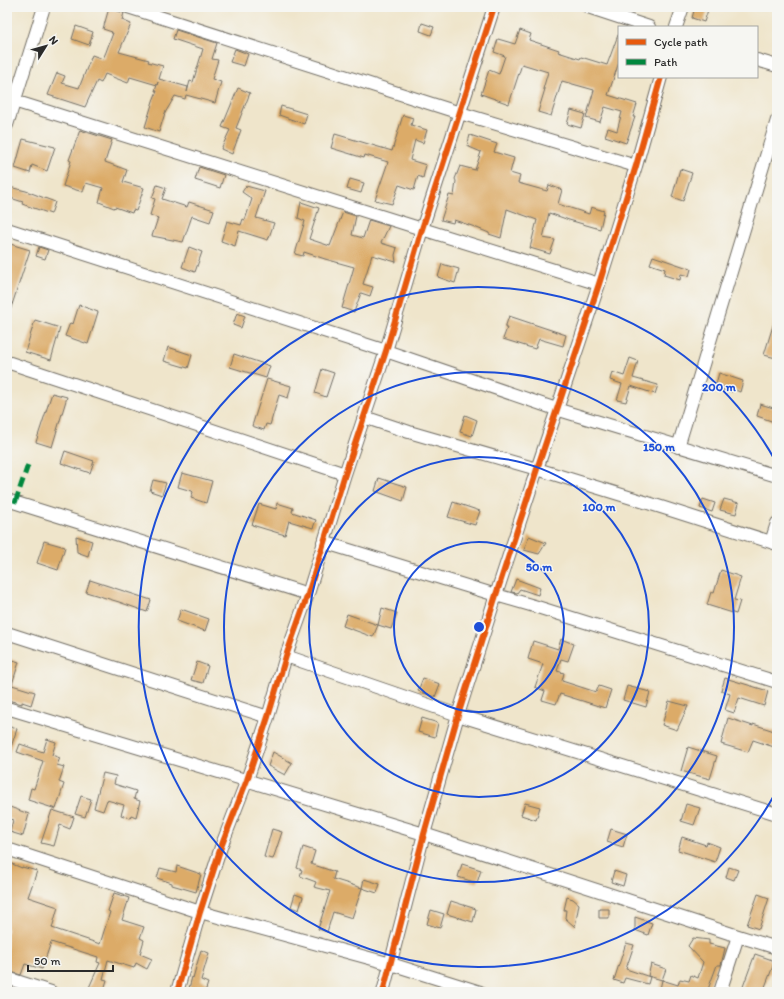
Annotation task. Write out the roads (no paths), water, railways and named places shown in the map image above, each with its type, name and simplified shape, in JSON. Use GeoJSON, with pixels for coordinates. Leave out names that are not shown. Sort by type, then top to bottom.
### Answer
{"type":"FeatureCollection","features":[{"type":"Feature","properties":{"kind":"street"},"geometry":{"type":"LineString","coordinates":[[7,125],[44,7]]}},
{"type":"Feature","properties":{"kind":"street"},"geometry":{"type":"LineString","coordinates":[[128,7],[460,113],[636,166]]}},
{"type":"Feature","properties":{"kind":"street"},"geometry":{"type":"LineString","coordinates":[[177,992],[200,912],[221,847],[247,780],[286,656],[308,594],[323,542],[386,351],[422,229],[494,7]]}},
{"type":"Feature","properties":{"kind":"street"},"geometry":{"type":"LineString","coordinates":[[588,7],[646,26]]}},
{"type":"Feature","properties":{"kind":"street"},"geometry":{"type":"LineString","coordinates":[[676,26],[683,7]]}},
{"type":"Feature","properties":{"kind":"street"},"geometry":{"type":"LineString","coordinates":[[758,60],[777,66]]}},
{"type":"Feature","properties":{"kind":"street"},"geometry":{"type":"LineString","coordinates":[[383,992],[424,834],[458,715],[556,409],[599,284],[636,166],[661,78]]}},
{"type":"Feature","properties":{"kind":"street"},"geometry":{"type":"LineString","coordinates":[[14,101],[599,284]]}},
{"type":"Feature","properties":{"kind":"street"},"geometry":{"type":"LineString","coordinates":[[678,447],[777,120]]}},
{"type":"Feature","properties":{"kind":"street"},"geometry":{"type":"LineString","coordinates":[[7,229],[386,351],[556,409],[777,476]]}},
{"type":"Feature","properties":{"kind":"street"},"geometry":{"type":"LineString","coordinates":[[7,362],[345,474]]}},
{"type":"Feature","properties":{"kind":"street"},"geometry":{"type":"LineString","coordinates":[[364,417],[409,432],[661,507],[774,543],[777,523]]}},
{"type":"Feature","properties":{"kind":"street"},"geometry":{"type":"LineString","coordinates":[[7,500],[308,594]]}},
{"type":"Feature","properties":{"kind":"street"},"geometry":{"type":"LineString","coordinates":[[323,542],[777,682]]}},
{"type":"Feature","properties":{"kind":"street"},"geometry":{"type":"LineString","coordinates":[[7,633],[268,717]]}},
{"type":"Feature","properties":{"kind":"street"},"geometry":{"type":"LineString","coordinates":[[286,656],[458,715],[777,814]]}},
{"type":"Feature","properties":{"kind":"street"},"geometry":{"type":"LineString","coordinates":[[7,708],[424,834],[777,948]]}},
{"type":"Feature","properties":{"kind":"street"},"geometry":{"type":"LineString","coordinates":[[7,849],[200,912],[390,964],[480,992]]}},
{"type":"Feature","properties":{"kind":"street"},"geometry":{"type":"LineString","coordinates":[[720,992],[738,936]]}},
{"type":"Feature","properties":{"kind":"street"},"geometry":{"type":"LineString","coordinates":[[7,978],[51,992]]}}]}
